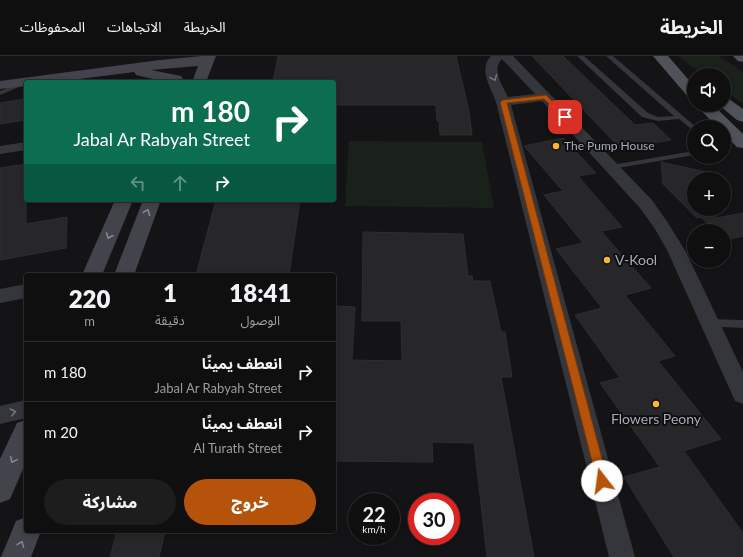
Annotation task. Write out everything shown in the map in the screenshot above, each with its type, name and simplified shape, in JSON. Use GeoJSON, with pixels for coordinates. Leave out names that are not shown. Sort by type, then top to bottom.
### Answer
{"type":"FeatureCollection","features":[{"type":"Feature","properties":{"kind":"main road"},"geometry":{"type":"LineString","coordinates":[[660,56],[687,87]]}},
{"type":"Feature","properties":{"kind":"main road"},"geometry":{"type":"LineString","coordinates":[[663,56],[687,74]]}},
{"type":"Feature","properties":{"kind":"main road"},"geometry":{"type":"LineString","coordinates":[[731,108],[743,117]]}},
{"type":"Feature","properties":{"kind":"main road"},"geometry":{"type":"LineString","coordinates":[[711,112],[743,142]]}},
{"type":"Feature","properties":{"kind":"street"},"geometry":{"type":"LineString","coordinates":[[0,78],[164,56]]}},
{"type":"Feature","properties":{"kind":"street"},"geometry":{"type":"LineString","coordinates":[[498,56],[492,62],[490,69],[503,102],[622,557]]}},
{"type":"Feature","properties":{"kind":"street"},"geometry":{"type":"LineString","coordinates":[[506,56],[646,204],[677,252],[743,396]]}},
{"type":"Feature","properties":{"kind":"street"},"geometry":{"type":"LineString","coordinates":[[41,80],[183,59],[208,58],[200,80]]}},
{"type":"Feature","properties":{"kind":"street"},"geometry":{"type":"LineString","coordinates":[[175,80],[183,59]]}},
{"type":"Feature","properties":{"kind":"street"},"geometry":{"type":"LineString","coordinates":[[120,69],[170,80]]}},
{"type":"Feature","properties":{"kind":"street"},"geometry":{"type":"LineString","coordinates":[[0,85],[24,82]]}},
{"type":"Feature","properties":{"kind":"street"},"geometry":{"type":"LineString","coordinates":[[503,102],[546,97]]}},
{"type":"Feature","properties":{"kind":"street"},"geometry":{"type":"LineString","coordinates":[[0,150],[24,146]]}},
{"type":"Feature","properties":{"kind":"street"},"geometry":{"type":"LineString","coordinates":[[93,273],[123,202]]}},
{"type":"Feature","properties":{"kind":"street"},"geometry":{"type":"LineString","coordinates":[[125,273],[151,202]]}},
{"type":"Feature","properties":{"kind":"street"},"geometry":{"type":"LineString","coordinates":[[0,296],[24,290]]}},
{"type":"Feature","properties":{"kind":"street"},"geometry":{"type":"LineString","coordinates":[[0,415],[24,409]]}},
{"type":"Feature","properties":{"kind":"street"},"geometry":{"type":"LineString","coordinates":[[0,490],[24,436]]}},
{"type":"Feature","properties":{"kind":"street"},"geometry":{"type":"LineString","coordinates":[[16,557],[25,533]]}},
{"type":"Feature","properties":{"kind":"lane"},"geometry":{"type":"LineString","coordinates":[[580,56],[644,115],[664,120],[680,117]]}},
{"type":"Feature","properties":{"kind":"lane"},"geometry":{"type":"LineString","coordinates":[[609,56],[687,123]]}},
{"type":"Feature","properties":{"kind":"lane"},"geometry":{"type":"LineString","coordinates":[[0,93],[24,83]]}},
{"type":"Feature","properties":{"kind":"lane"},"geometry":{"type":"LineString","coordinates":[[612,167],[687,153]]}},
{"type":"Feature","properties":{"kind":"lane"},"geometry":{"type":"LineString","coordinates":[[709,323],[743,324]]}},
{"type":"Feature","properties":{"kind":"shaded area"},"geometry":{"type":"Polygon","coordinates":[[[678,56],[719,56],[743,72],[743,104],[731,95],[731,68],[694,68],[678,56]]]}},
{"type":"Feature","properties":{"kind":"shaded area"},"geometry":{"type":"Polygon","coordinates":[[[349,141],[482,142],[494,208],[345,206],[349,141]]]}},
{"type":"Feature","properties":{"kind":"building"},"geometry":{"type":"Polygon","coordinates":[[[278,56],[456,56],[469,111],[472,135],[440,135],[436,105],[336,105],[336,80],[273,80],[278,56]]]}},
{"type":"Feature","properties":{"kind":"building"},"geometry":{"type":"Polygon","coordinates":[[[532,56],[563,56],[635,125],[653,123],[671,140],[620,148],[532,56]]]}},
{"type":"Feature","properties":{"kind":"building"},"geometry":{"type":"Polygon","coordinates":[[[24,99],[24,120],[0,124],[0,103],[24,99]]]}},
{"type":"Feature","properties":{"kind":"building"},"geometry":{"type":"Polygon","coordinates":[[[563,138],[596,173],[578,176],[622,227],[601,231],[651,288],[625,295],[675,356],[658,361],[721,439],[684,451],[743,533],[743,557],[674,557],[624,477],[660,467],[600,383],[620,378],[575,315],[602,308],[556,249],[583,243],[544,195],[563,191],[524,146],[563,138]]]}},
{"type":"Feature","properties":{"kind":"building"},"geometry":{"type":"Polygon","coordinates":[[[661,162],[706,172],[687,172],[687,208],[663,184],[661,162]]]}},
{"type":"Feature","properties":{"kind":"building"},"geometry":{"type":"Polygon","coordinates":[[[24,164],[24,202],[26,202],[26,224],[67,217],[66,248],[0,260],[0,168],[24,164]]]}},
{"type":"Feature","properties":{"kind":"building"},"geometry":{"type":"Polygon","coordinates":[[[215,202],[300,202],[289,273],[197,273],[215,202]]]}},
{"type":"Feature","properties":{"kind":"building"},"geometry":{"type":"Polygon","coordinates":[[[743,213],[743,236],[731,239],[731,224],[708,224],[701,217],[697,218],[695,216],[716,216],[716,218],[743,213]]]}},
{"type":"Feature","properties":{"kind":"building"},"geometry":{"type":"Polygon","coordinates":[[[363,232],[463,234],[468,276],[472,276],[473,281],[490,281],[501,332],[505,332],[512,377],[501,377],[534,557],[487,557],[474,443],[432,442],[433,462],[336,461],[336,306],[355,307],[352,360],[402,361],[401,321],[362,321],[363,232]]]}},
{"type":"Feature","properties":{"kind":"building"},"geometry":{"type":"Polygon","coordinates":[[[116,533],[165,533],[159,557],[110,557],[116,533]]]}},
{"type":"Feature","properties":{"kind":"place","name":"The Pump House"},"geometry":{"type":"Point","coordinates":[556,146]}},
{"type":"Feature","properties":{"kind":"place","name":"V-Kool"},"geometry":{"type":"Point","coordinates":[607,260]}},
{"type":"Feature","properties":{"kind":"place","name":"Flowers Peony"},"geometry":{"type":"Point","coordinates":[656,404]}},
{"type":"Feature","properties":{"kind":"route"},"geometry":{"type":"LineString","coordinates":[[565,117],[546,97],[503,102],[602,481]]}}]}
